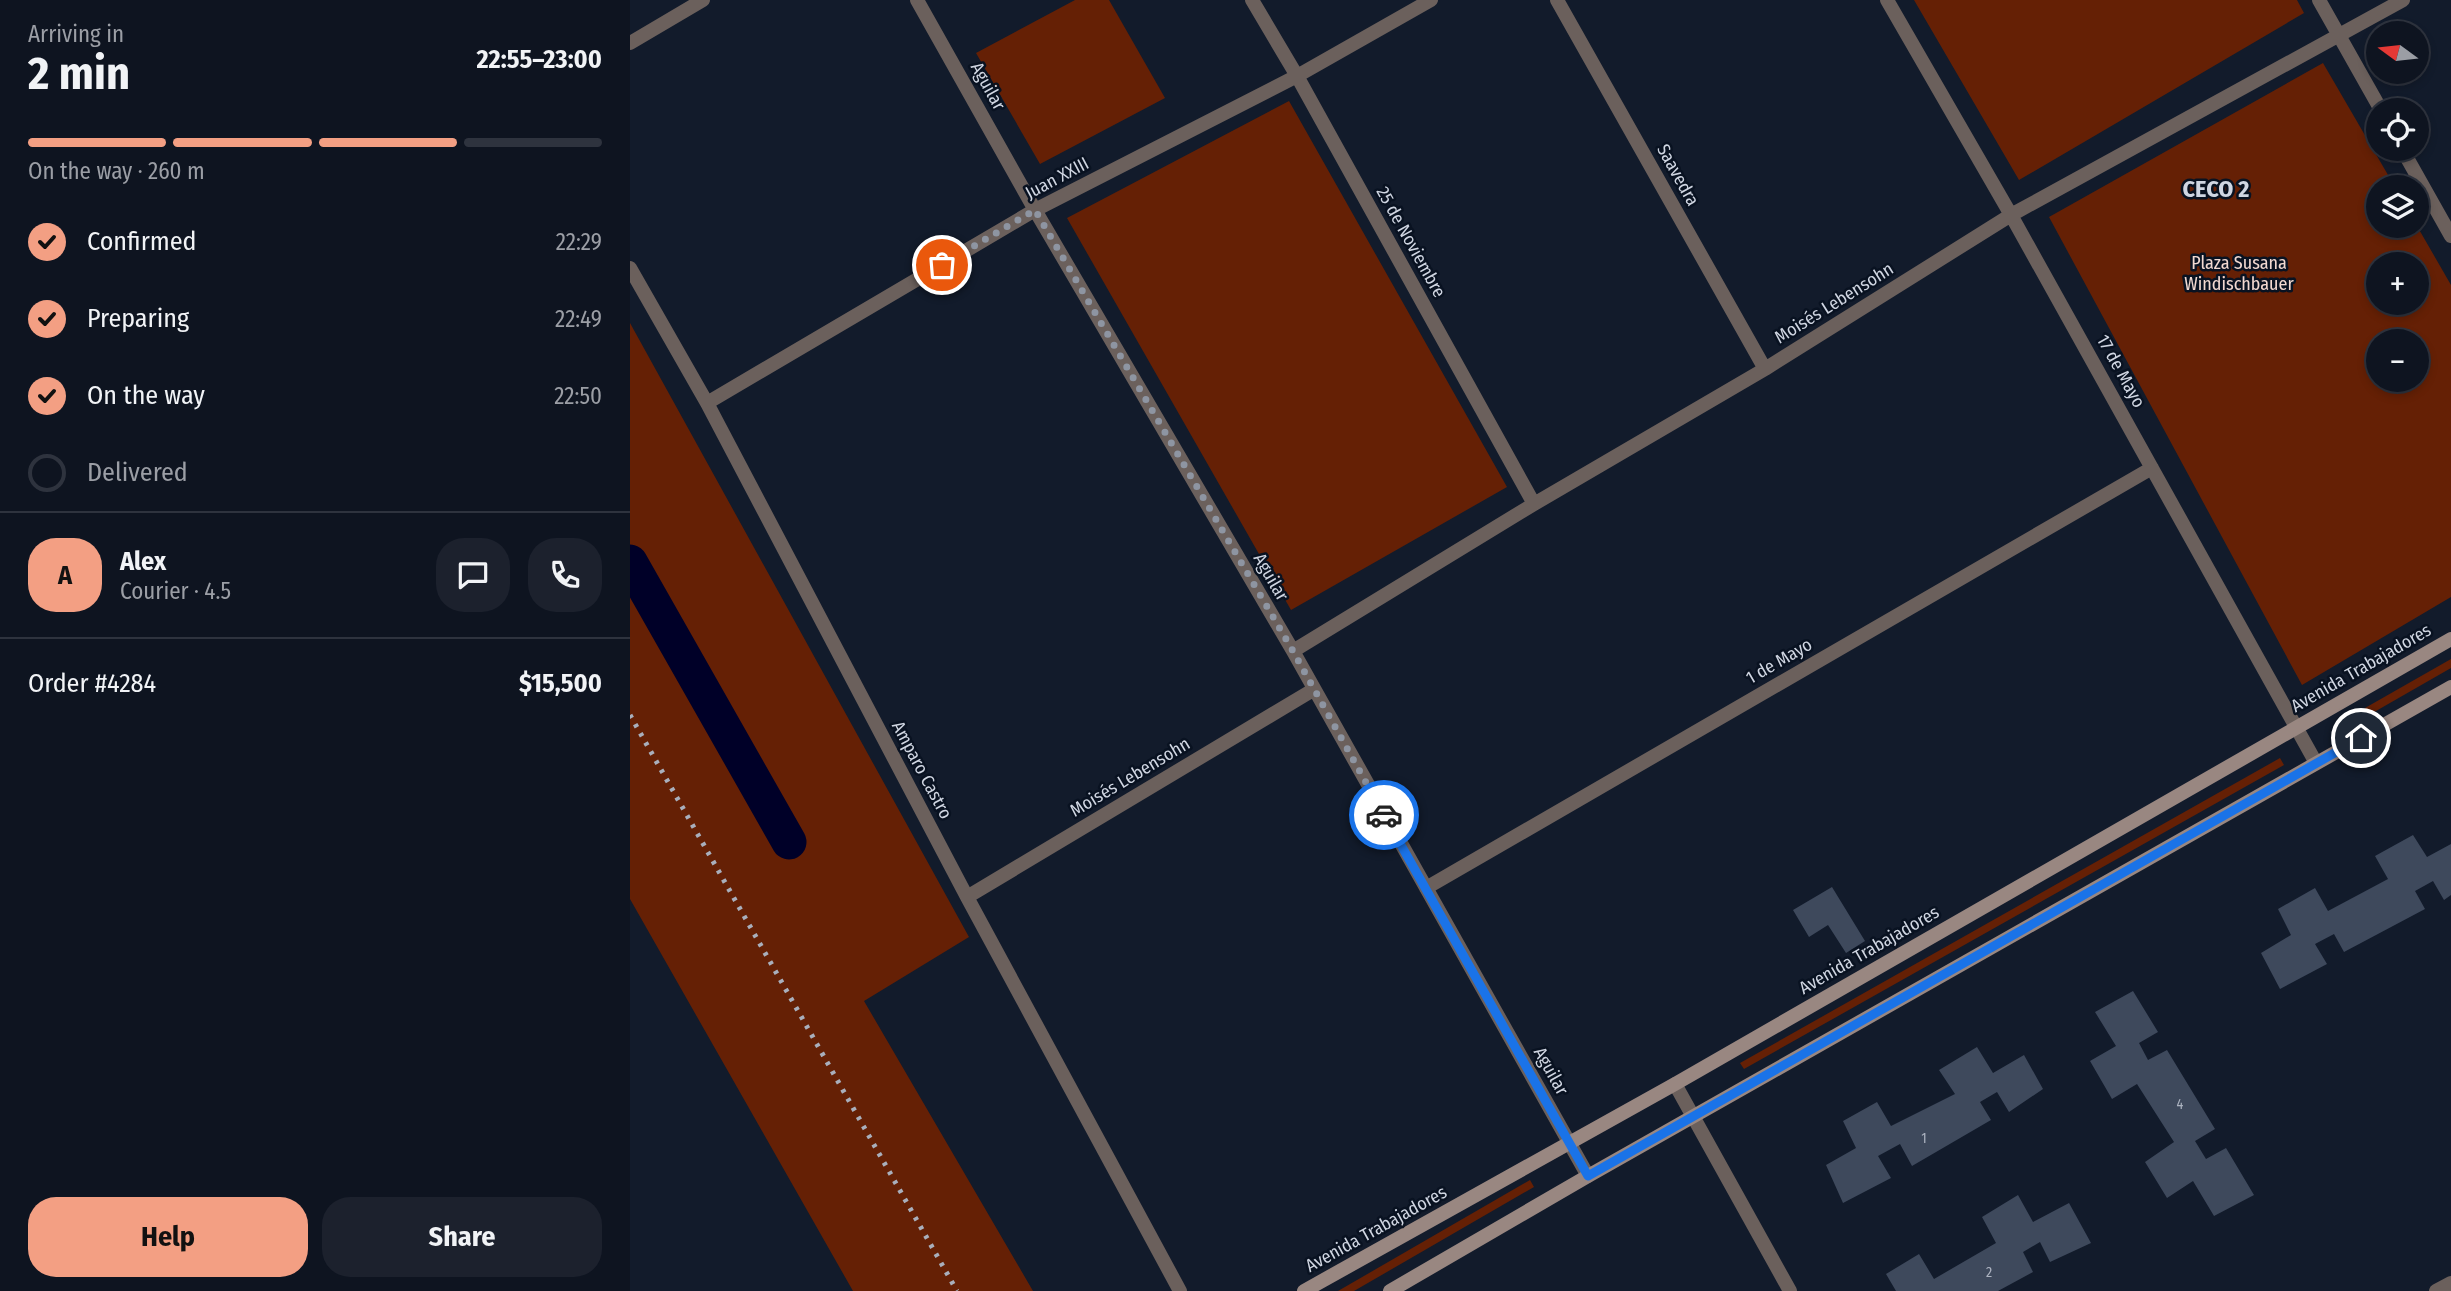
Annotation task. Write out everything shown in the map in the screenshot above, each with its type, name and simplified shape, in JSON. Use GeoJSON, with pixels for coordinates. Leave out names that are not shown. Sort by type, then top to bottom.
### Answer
{"type":"FeatureCollection","features":[{"type":"Feature","properties":{"kind":"main road","name":"Avenida Trabajadores"},"geometry":{"type":"LineString","coordinates":[[1304,1291],[1675,1084],[2451,639]]}},
{"type":"Feature","properties":{"kind":"main road"},"geometry":{"type":"LineString","coordinates":[[1390,1291],[2451,687]]}},
{"type":"Feature","properties":{"kind":"street"},"geometry":{"type":"LineString","coordinates":[[630,43],[703,0]]}},
{"type":"Feature","properties":{"kind":"street","name":"Aguilar"},"geometry":{"type":"LineString","coordinates":[[917,0],[1035,210],[1293,651],[1588,1176]]}},
{"type":"Feature","properties":{"kind":"street","name":"25 de Noviembre"},"geometry":{"type":"LineString","coordinates":[[1252,0],[1297,76],[1534,504]]}},
{"type":"Feature","properties":{"kind":"street","name":"Juan XXIII"},"geometry":{"type":"LineString","coordinates":[[707,403],[1035,210],[1297,76],[1431,0]]}},
{"type":"Feature","properties":{"kind":"street","name":"Saavedra"},"geometry":{"type":"LineString","coordinates":[[1557,0],[1765,369]]}},
{"type":"Feature","properties":{"kind":"street","name":"17 de Mayo"},"geometry":{"type":"LineString","coordinates":[[1887,0],[2011,215],[2316,763]]}},
{"type":"Feature","properties":{"kind":"street"},"geometry":{"type":"LineString","coordinates":[[2319,0],[2374,98]]}},
{"type":"Feature","properties":{"kind":"street","name":"Moisés Lebensohn"},"geometry":{"type":"LineString","coordinates":[[1293,651],[1534,504],[1765,369],[2011,215],[2403,0]]}},
{"type":"Feature","properties":{"kind":"street"},"geometry":{"type":"LineString","coordinates":[[2409,161],[2451,236]]}},
{"type":"Feature","properties":{"kind":"street","name":"Amparo Castro"},"geometry":{"type":"LineString","coordinates":[[630,268],[707,403],[967,897],[1180,1291]]}},
{"type":"Feature","properties":{"kind":"street","name":"1 de Mayo"},"geometry":{"type":"LineString","coordinates":[[1426,888],[2152,468]]}},
{"type":"Feature","properties":{"kind":"street","name":"Moisés Lebensohn"},"geometry":{"type":"LineString","coordinates":[[967,897],[1313,690]]}},
{"type":"Feature","properties":{"kind":"street"},"geometry":{"type":"LineString","coordinates":[[1675,1084],[1790,1291]]}},
{"type":"Feature","properties":{"kind":"street"},"geometry":{"type":"LineString","coordinates":[[2436,1291],[2451,1283]]}},
{"type":"Feature","properties":{"kind":"green space"},"geometry":{"type":"Polygon","coordinates":[[[1075,0],[1109,0],[1165,98],[1040,164],[976,53],[1075,0]]]}},
{"type":"Feature","properties":{"kind":"green space"},"geometry":{"type":"Polygon","coordinates":[[[1914,0],[2297,0],[2304,13],[2019,180],[1914,0]]]}},
{"type":"Feature","properties":{"kind":"green space","name":"Plaza Susana Windischbauer"},"geometry":{"type":"Polygon","coordinates":[[[2323,63],[2366,137],[2366,161],[2380,161],[2388,175],[2366,175],[2366,238],[2424,238],[2451,285],[2451,597],[2302,685],[2049,217],[2323,63]]]}},
{"type":"Feature","properties":{"kind":"green space"},"geometry":{"type":"Polygon","coordinates":[[[1289,101],[1507,487],[1291,610],[1067,218],[1289,101]]]}},
{"type":"Feature","properties":{"kind":"green space"},"geometry":{"type":"Polygon","coordinates":[[[630,323],[969,937],[864,1001],[1033,1291],[853,1291],[630,899],[630,323]]]}},
{"type":"Feature","properties":{"kind":"green space"},"geometry":{"type":"Polygon","coordinates":[[[2451,659],[2451,668],[2369,715],[2365,708],[2451,659]]]}},
{"type":"Feature","properties":{"kind":"green space"},"geometry":{"type":"Polygon","coordinates":[[[2280,758],[2284,765],[1744,1069],[1740,1063],[2280,758]]]}},
{"type":"Feature","properties":{"kind":"green space"},"geometry":{"type":"Polygon","coordinates":[[[1530,1180],[1534,1187],[1354,1291],[1338,1291],[1530,1180]]]}},
{"type":"Feature","properties":{"kind":"building"},"geometry":{"type":"Polygon","coordinates":[[[2413,835],[2427,857],[2451,844],[2451,895],[2444,900],[2433,881],[2415,891],[2425,909],[2344,952],[2334,934],[2315,944],[2327,964],[2280,989],[2261,953],[2291,935],[2278,909],[2315,888],[2328,911],[2388,879],[2375,856],[2413,835]]]}},
{"type":"Feature","properties":{"kind":"building"},"geometry":{"type":"Polygon","coordinates":[[[1832,887],[1865,941],[1846,953],[1828,925],[1809,937],[1793,910],[1832,887]]]}},
{"type":"Feature","properties":{"kind":"building"},"geometry":{"type":"Polygon","coordinates":[[[2133,991],[2158,1032],[2139,1043],[2148,1060],[2167,1050],[2215,1129],[2195,1141],[2206,1159],[2226,1148],[2254,1195],[2214,1216],[2193,1181],[2167,1198],[2145,1162],[2174,1142],[2137,1084],[2112,1099],[2090,1061],[2116,1046],[2095,1012],[2133,991]]]}},
{"type":"Feature","properties":{"kind":"building"},"geometry":{"type":"Polygon","coordinates":[[[1977,1047],[1993,1073],[2024,1055],[2043,1089],[2009,1112],[1997,1092],[1980,1102],[1991,1120],[1912,1166],[1900,1144],[1878,1156],[1891,1178],[1843,1203],[1826,1165],[1856,1148],[1843,1121],[1877,1102],[1891,1126],[1955,1094],[1939,1070],[1977,1047]]]}},
{"type":"Feature","properties":{"kind":"building"},"geometry":{"type":"Polygon","coordinates":[[[2018,1195],[2033,1222],[2069,1203],[2091,1243],[2050,1262],[2040,1242],[2023,1252],[2033,1272],[1998,1291],[1896,1291],[1886,1274],[1919,1254],[1934,1279],[1996,1243],[1982,1217],[2018,1195]]]}},
{"type":"Feature","properties":{"kind":"waterway"},"geometry":{"type":"LineString","coordinates":[[630,562],[789,842]]}},
{"type":"Feature","properties":{"kind":"railway"},"geometry":{"type":"LineString","coordinates":[[630,715],[957,1291]]}},
{"type":"Feature","properties":{"kind":"way so far"},"geometry":{"type":"LineString","coordinates":[[942,265],[1035,210],[1293,651],[1384,815]]}},
{"type":"Feature","properties":{"kind":"district","name":"CECO 2"},"geometry":{"type":"Point","coordinates":[2216,189]}},
{"type":"Feature","properties":{"kind":"route"},"geometry":{"type":"LineString","coordinates":[[1384,815],[1588,1176],[2361,738]]}}]}
